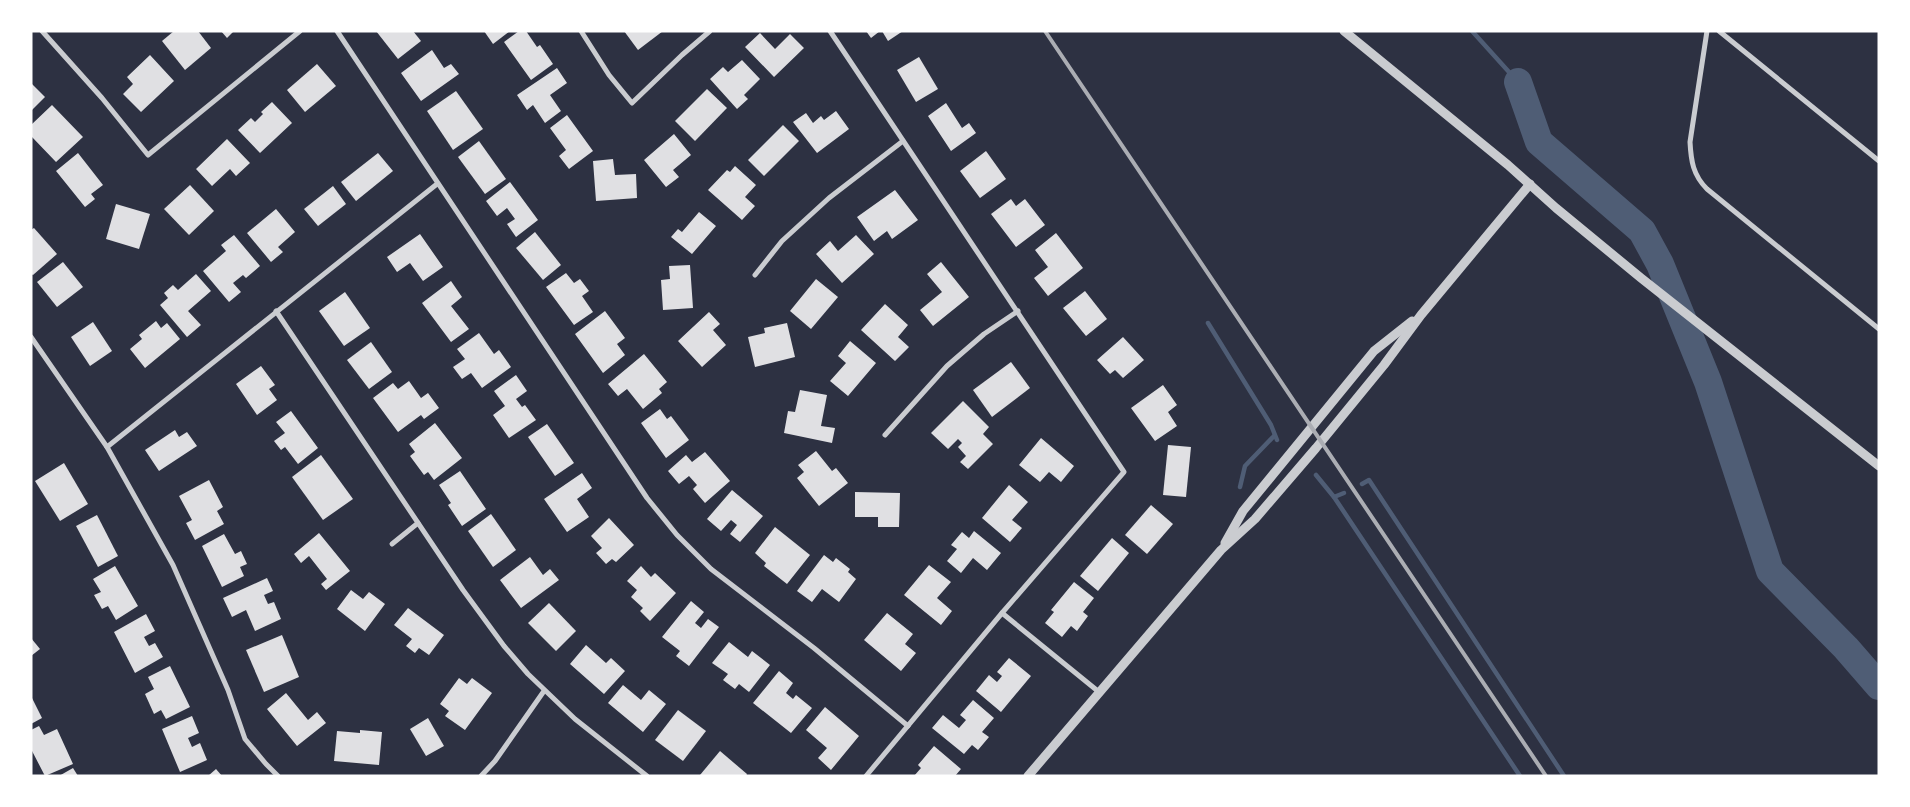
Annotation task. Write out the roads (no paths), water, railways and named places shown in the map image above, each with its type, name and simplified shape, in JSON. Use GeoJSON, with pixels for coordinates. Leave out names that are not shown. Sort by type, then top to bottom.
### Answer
{"type":"FeatureCollection","features":[{"type":"Feature","properties":{"kind":"street"},"geometry":{"type":"LineString","coordinates":[[42,31],[102,98],[148,155],[300,31]]}},
{"type":"Feature","properties":{"kind":"street"},"geometry":{"type":"LineString","coordinates":[[337,31],[647,498],[677,535],[711,569],[814,648],[908,726]]}},
{"type":"Feature","properties":{"kind":"street"},"geometry":{"type":"LineString","coordinates":[[581,31],[609,75],[632,102],[710,31]]}},
{"type":"Feature","properties":{"kind":"street"},"geometry":{"type":"LineString","coordinates":[[830,31],[1124,472],[866,776]]}},
{"type":"Feature","properties":{"kind":"street"},"geometry":{"type":"LineString","coordinates":[[1344,31],[1695,322],[1879,466]]}},
{"type":"Feature","properties":{"kind":"street"},"geometry":{"type":"LineString","coordinates":[[1707,31],[1690,142],[1690,159],[1697,177],[1707,189],[1879,329]]}},
{"type":"Feature","properties":{"kind":"street"},"geometry":{"type":"LineString","coordinates":[[1719,31],[1879,161]]}},
{"type":"Feature","properties":{"kind":"street"},"geometry":{"type":"LineString","coordinates":[[755,275],[782,242],[829,198],[903,141]]}},
{"type":"Feature","properties":{"kind":"street"},"geometry":{"type":"LineString","coordinates":[[107,447],[438,184]]}},
{"type":"Feature","properties":{"kind":"street"},"geometry":{"type":"LineString","coordinates":[[1028,776],[1221,550],[1255,519],[1316,448],[1384,365],[1421,314],[1530,184]]}},
{"type":"Feature","properties":{"kind":"street"},"geometry":{"type":"LineString","coordinates":[[276,311],[463,590],[504,646],[544,692],[575,720],[647,776]]}},
{"type":"Feature","properties":{"kind":"street"},"geometry":{"type":"LineString","coordinates":[[885,435],[947,366],[984,334],[1018,311]]}},
{"type":"Feature","properties":{"kind":"street"},"geometry":{"type":"LineString","coordinates":[[1221,550],[1243,511],[1374,351],[1421,314]]}},
{"type":"Feature","properties":{"kind":"street"},"geometry":{"type":"LineString","coordinates":[[31,336],[107,447],[173,565],[228,690],[245,739],[278,776]]}},
{"type":"Feature","properties":{"kind":"street"},"geometry":{"type":"LineString","coordinates":[[392,544],[418,523]]}},
{"type":"Feature","properties":{"kind":"street"},"geometry":{"type":"LineString","coordinates":[[1002,614],[1099,692]]}},
{"type":"Feature","properties":{"kind":"street"},"geometry":{"type":"LineString","coordinates":[[482,776],[495,761],[544,692]]}},
{"type":"Feature","properties":{"kind":"waterway"},"geometry":{"type":"LineString","coordinates":[[1472,31],[1518,82]]}},
{"type":"Feature","properties":{"kind":"waterway"},"geometry":{"type":"LineString","coordinates":[[1518,82],[1539,142],[1642,231],[1660,264],[1708,382],[1770,571],[1846,648],[1879,686]]}},
{"type":"Feature","properties":{"kind":"waterway"},"geometry":{"type":"LineString","coordinates":[[1208,323],[1271,425],[1277,440]]}},
{"type":"Feature","properties":{"kind":"waterway"},"geometry":{"type":"LineString","coordinates":[[1240,487],[1245,466],[1274,436]]}},
{"type":"Feature","properties":{"kind":"waterway"},"geometry":{"type":"LineString","coordinates":[[1316,475],[1334,497],[1520,776]]}},
{"type":"Feature","properties":{"kind":"waterway"},"geometry":{"type":"LineString","coordinates":[[1362,484],[1369,480],[1564,776]]}},
{"type":"Feature","properties":{"kind":"waterway"},"geometry":{"type":"LineString","coordinates":[[1334,497],[1344,493]]}},
{"type":"Feature","properties":{"kind":"railway"},"geometry":{"type":"LineString","coordinates":[[1045,31],[1546,776]]}}]}
